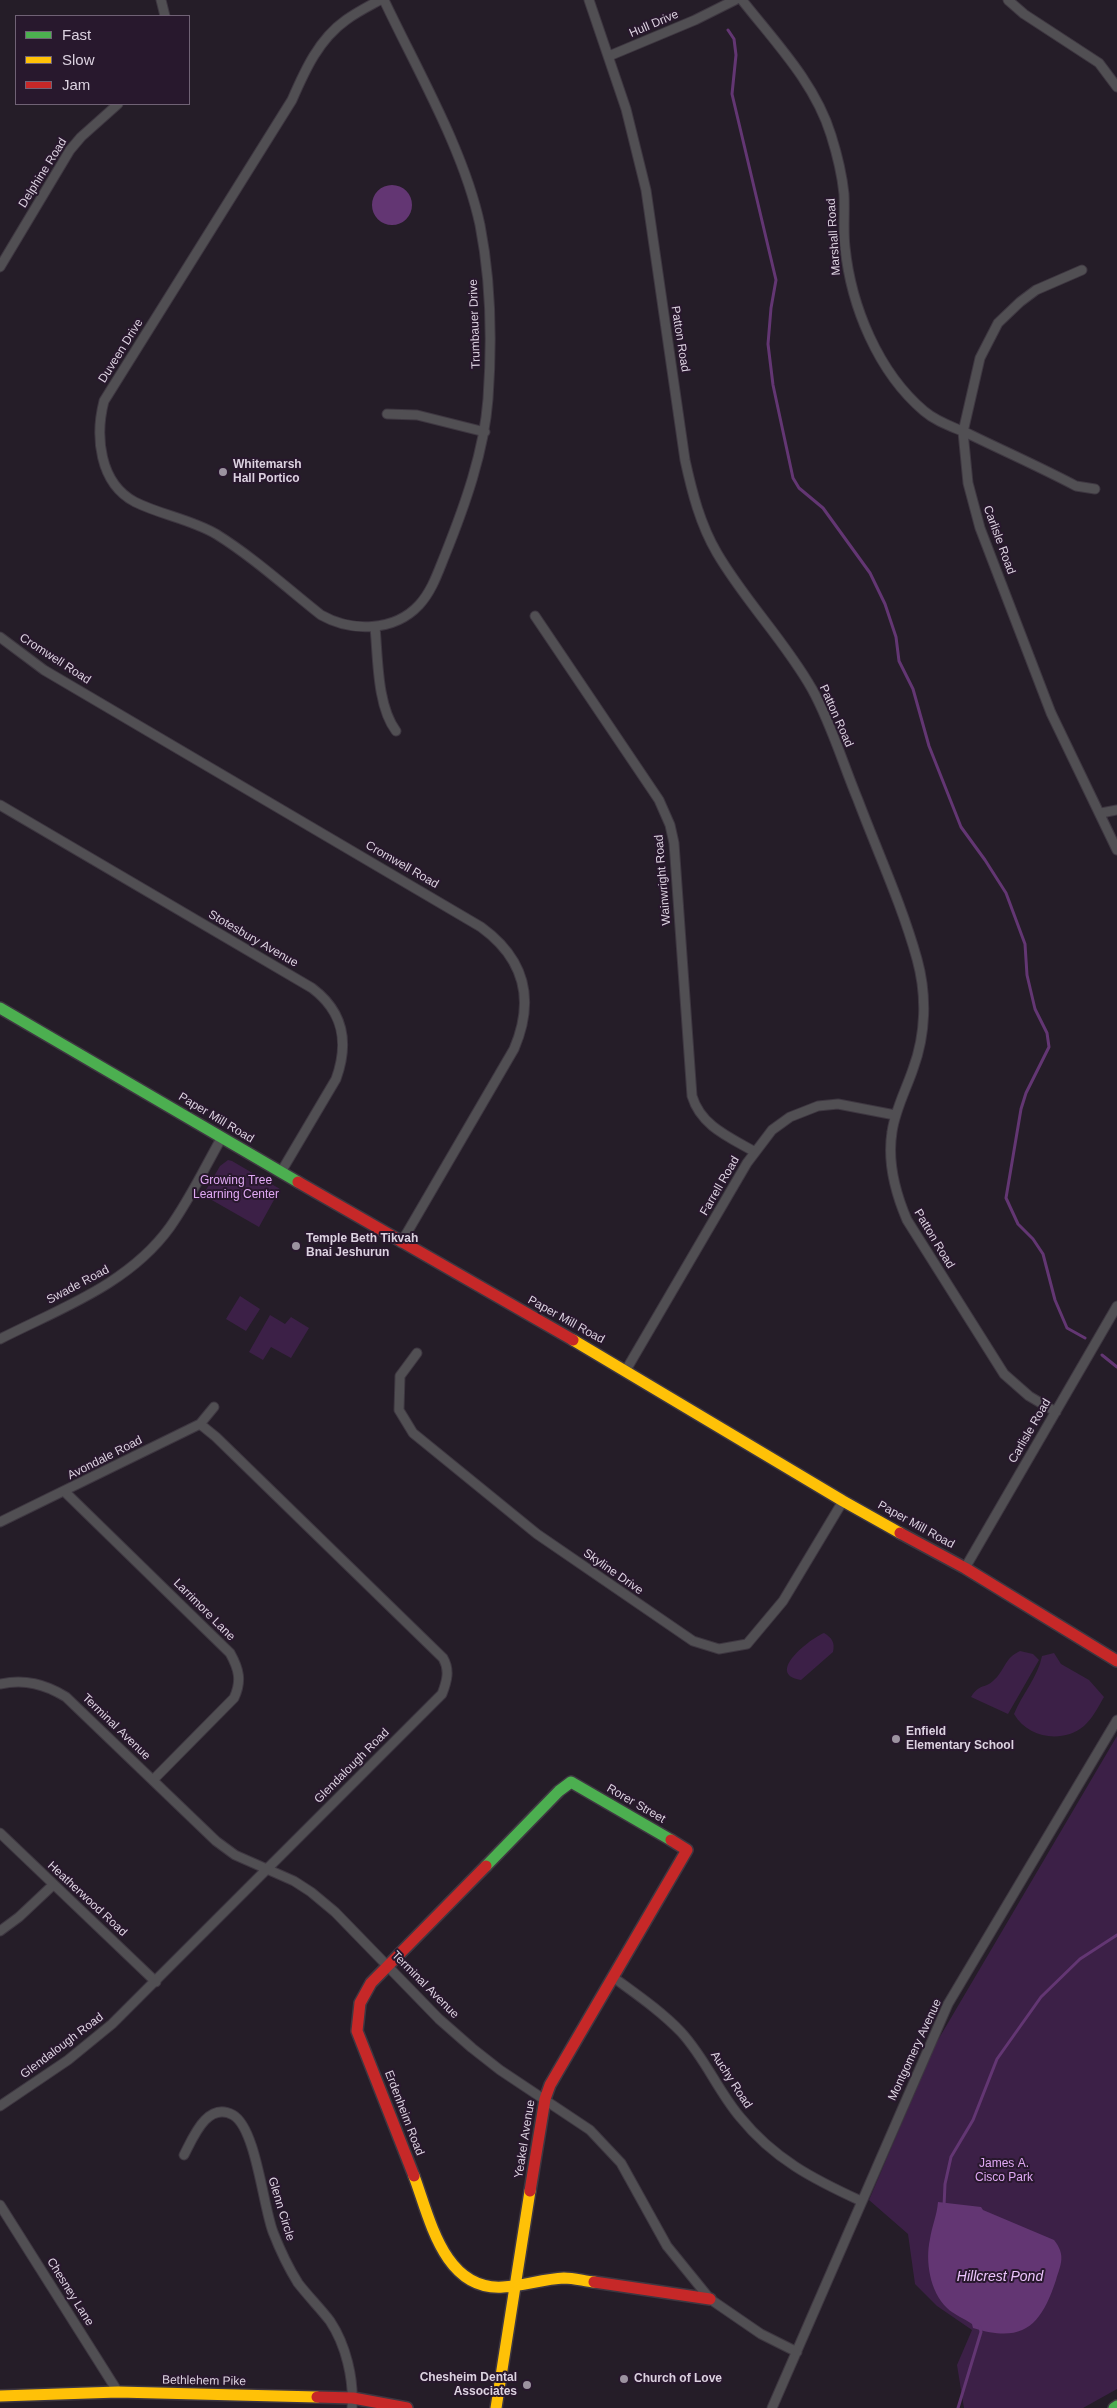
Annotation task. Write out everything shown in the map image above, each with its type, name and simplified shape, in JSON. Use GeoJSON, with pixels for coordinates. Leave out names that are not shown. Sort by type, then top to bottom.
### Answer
{"type":"FeatureCollection","features":[{"type":"Feature","properties":{"kind":"main road","name":"Paper Mill Road"},"geometry":{"type":"LineString","coordinates":[[0,1008],[401,1243],[626,1370],[843,1501],[964,1568],[1117,1661]]}},
{"type":"Feature","properties":{"kind":"main road","name":"Rorer Street"},"geometry":{"type":"LineString","coordinates":[[571,1782],[687,1850]]}},
{"type":"Feature","properties":{"kind":"main road","name":"Erdenheim Road"},"geometry":{"type":"LineString","coordinates":[[571,1782],[558,1791],[389,1967],[371,1983],[362,1996],[358,2012],[357,2031],[445,2257],[463,2277],[473,2282],[503,2289],[548,2279],[566,2278],[710,2299]]}},
{"type":"Feature","properties":{"kind":"main road","name":"Yeakel Avenue"},"geometry":{"type":"LineString","coordinates":[[496,2408],[545,2099],[550,2085],[687,1850]]}},
{"type":"Feature","properties":{"kind":"main road","name":"Bethlehem Pike"},"geometry":{"type":"LineString","coordinates":[[0,2396],[118,2392],[352,2403],[406,2408]]}},
{"type":"Feature","properties":{"kind":"street"},"geometry":{"type":"LineString","coordinates":[[161,0],[164,15]]}},
{"type":"Feature","properties":{"kind":"street","name":"Trumbauer Drive"},"geometry":{"type":"LineString","coordinates":[[375,627],[411,612],[426,596],[434,582],[466,500],[485,432],[490,342],[484,253],[480,225],[461,161],[382,0]]}},
{"type":"Feature","properties":{"kind":"street","name":"Duveen Drive"},"geometry":{"type":"LineString","coordinates":[[375,627],[359,627],[333,621],[322,615],[215,534],[182,518],[129,498],[116,485],[106,469],[101,452],[99,431],[104,401],[292,100],[310,61],[335,30],[347,19],[382,0]]}},
{"type":"Feature","properties":{"kind":"street","name":"Patton Road"},"geometry":{"type":"LineString","coordinates":[[589,0],[626,109],[646,190],[685,460],[695,502],[709,536],[726,568],[812,689],[883,866],[917,958],[924,995],[923,1028],[914,1069],[895,1115],[890,1146],[896,1193],[906,1220],[1004,1374],[1030,1396],[1056,1412]]}},
{"type":"Feature","properties":{"kind":"street","name":"Hull Drive"},"geometry":{"type":"LineString","coordinates":[[609,56],[701,17],[735,0]]}},
{"type":"Feature","properties":{"kind":"street","name":"Marshall Road"},"geometry":{"type":"LineString","coordinates":[[742,0],[801,76],[823,114],[836,150],[841,174],[844,195],[845,248],[852,289],[878,353],[891,373],[918,405],[940,423],[963,432],[1076,486],[1095,489]]}},
{"type":"Feature","properties":{"kind":"street"},"geometry":{"type":"LineString","coordinates":[[1008,0],[1024,14],[1099,64],[1117,86]]}},
{"type":"Feature","properties":{"kind":"street","name":"Delphine Road"},"geometry":{"type":"LineString","coordinates":[[0,266],[70,150],[80,137],[117,105]]}},
{"type":"Feature","properties":{"kind":"street","name":"Carlisle Road"},"geometry":{"type":"LineString","coordinates":[[1082,270],[1036,290],[998,323],[980,358],[963,432],[968,483],[980,528],[1051,713],[1101,813],[1117,850]]}},
{"type":"Feature","properties":{"kind":"street"},"geometry":{"type":"LineString","coordinates":[[387,414],[417,415],[485,432]]}},
{"type":"Feature","properties":{"kind":"street","name":"Wainwright Road"},"geometry":{"type":"LineString","coordinates":[[535,616],[659,800],[668,817],[674,843],[692,1096],[700,1113],[710,1124],[755,1152]]}},
{"type":"Feature","properties":{"kind":"street"},"geometry":{"type":"LineString","coordinates":[[375,627],[384,706],[390,724],[396,731]]}},
{"type":"Feature","properties":{"kind":"street","name":"Cromwell Road"},"geometry":{"type":"LineString","coordinates":[[0,637],[44,670],[481,927],[501,943],[515,963],[524,997],[524,1022],[521,1032],[514,1049],[401,1243]]}},
{"type":"Feature","properties":{"kind":"street","name":"Stotesbury Avenue"},"geometry":{"type":"LineString","coordinates":[[0,805],[312,988],[326,999],[337,1016],[341,1029],[342,1050],[340,1068],[336,1079],[281,1172]]}},
{"type":"Feature","properties":{"kind":"street"},"geometry":{"type":"LineString","coordinates":[[1101,813],[1117,810]]}},
{"type":"Feature","properties":{"kind":"street","name":"Farrell Road"},"geometry":{"type":"LineString","coordinates":[[626,1370],[755,1152],[767,1136],[783,1121],[795,1114],[818,1106],[838,1104],[895,1115]]}},
{"type":"Feature","properties":{"kind":"street","name":"Swade Road"},"geometry":{"type":"LineString","coordinates":[[0,1339],[110,1284],[144,1256],[170,1227],[222,1137]]}},
{"type":"Feature","properties":{"kind":"street","name":"Carlisle Road"},"geometry":{"type":"LineString","coordinates":[[964,1568],[1117,1306]]}},
{"type":"Feature","properties":{"kind":"street","name":"Skyline Drive"},"geometry":{"type":"LineString","coordinates":[[417,1353],[400,1376],[399,1410],[413,1433],[537,1534],[693,1641],[719,1649],[748,1644],[783,1601],[843,1501]]}},
{"type":"Feature","properties":{"kind":"street","name":"Avondale Road"},"geometry":{"type":"LineString","coordinates":[[0,1522],[65,1492],[200,1424],[214,1407]]}},
{"type":"Feature","properties":{"kind":"street","name":"Glendalough Road"},"geometry":{"type":"LineString","coordinates":[[0,2106],[68,2060],[112,2024],[442,1694],[446,1682],[447,1665],[443,1658],[216,1437],[200,1424]]}},
{"type":"Feature","properties":{"kind":"street","name":"Larrimore Lane"},"geometry":{"type":"LineString","coordinates":[[65,1492],[230,1653],[240,1674],[238,1690],[234,1698],[153,1780]]}},
{"type":"Feature","properties":{"kind":"street","name":"Terminal Avenue"},"geometry":{"type":"LineString","coordinates":[[0,1684],[16,1682],[39,1684],[66,1697],[216,1841],[235,1855],[294,1881],[335,1912],[439,2019],[472,2048],[500,2070],[590,2130],[621,2163],[667,2246],[710,2299],[760,2334],[796,2352]]}},
{"type":"Feature","properties":{"kind":"street","name":"Montgomery Avenue"},"geometry":{"type":"LineString","coordinates":[[772,2408],[948,2004],[1117,1720]]}},
{"type":"Feature","properties":{"kind":"street","name":"Heatherwood Road"},"geometry":{"type":"LineString","coordinates":[[0,1833],[156,1982]]}},
{"type":"Feature","properties":{"kind":"street"},"geometry":{"type":"LineString","coordinates":[[0,1931],[19,1917],[53,1885]]}},
{"type":"Feature","properties":{"kind":"street","name":"Auchy Road"},"geometry":{"type":"LineString","coordinates":[[613,1977],[660,2013],[682,2033],[739,2116],[784,2160],[813,2179],[861,2201]]}},
{"type":"Feature","properties":{"kind":"street","name":"Glenn Circle"},"geometry":{"type":"LineString","coordinates":[[184,2155],[201,2124],[209,2116],[226,2113],[234,2116],[248,2132],[266,2208],[277,2243],[298,2283],[336,2332],[345,2352],[352,2403]]}},
{"type":"Feature","properties":{"kind":"street","name":"Chesney Lane"},"geometry":{"type":"LineString","coordinates":[[0,2205],[118,2392]]}},
{"type":"Feature","properties":{"kind":"green space","name":"Growing Tree Learning Center"},"geometry":{"type":"Polygon","coordinates":[[[228,1160],[280,1189],[259,1227],[203,1195],[220,1166],[228,1160]]]}},
{"type":"Feature","properties":{"kind":"green space"},"geometry":{"type":"Polygon","coordinates":[[[240,1296],[260,1309],[246,1331],[226,1319],[240,1296]]]}},
{"type":"Feature","properties":{"kind":"green space"},"geometry":{"type":"Polygon","coordinates":[[[270,1315],[285,1324],[291,1317],[309,1328],[291,1358],[271,1347],[263,1360],[249,1352],[270,1315]]]}},
{"type":"Feature","properties":{"kind":"green space"},"geometry":{"type":"Polygon","coordinates":[[[824,1633],[832,1641],[834,1646],[833,1652],[801,1680],[791,1676],[787,1671],[794,1656],[801,1648],[824,1633]]]}},
{"type":"Feature","properties":{"kind":"green space"},"geometry":{"type":"Polygon","coordinates":[[[1020,1651],[1033,1654],[1039,1660],[1008,1714],[971,1697],[977,1690],[993,1681],[1011,1657],[1020,1651]]]}},
{"type":"Feature","properties":{"kind":"green space"},"geometry":{"type":"Polygon","coordinates":[[[1054,1653],[1061,1664],[1089,1680],[1104,1697],[1093,1716],[1084,1726],[1066,1735],[1046,1736],[1028,1729],[1014,1714],[1037,1671],[1042,1656],[1054,1653]]]}},
{"type":"Feature","properties":{"kind":"green space","name":"James A. Cisco Park"},"geometry":{"type":"Polygon","coordinates":[[[1117,1736],[1117,2389],[1083,2408],[964,2408],[957,2365],[972,2330],[937,2306],[915,2284],[908,2234],[869,2200],[935,2045],[1117,1736]]]}},
{"type":"Feature","properties":{"kind":"water"},"geometry":{"type":"Polygon","coordinates":[[[392,185],[406,191],[412,205],[406,219],[392,225],[378,219],[372,205],[378,191],[392,185]]]}},
{"type":"Feature","properties":{"kind":"water","name":"Hillcrest Pond"},"geometry":{"type":"Polygon","coordinates":[[[938,2202],[981,2207],[983,2210],[1054,2240],[1058,2245],[1061,2260],[1050,2296],[1037,2319],[1028,2327],[1018,2332],[1005,2334],[973,2328],[972,2324],[950,2310],[941,2301],[936,2294],[930,2276],[928,2257],[938,2202]]]}},
{"type":"Feature","properties":{"kind":"waterway"},"geometry":{"type":"LineString","coordinates":[[728,30],[734,39],[736,55],[732,94],[776,280],[768,344],[773,385],[793,478],[799,488],[823,508],[870,573],[885,604],[896,637],[899,661],[913,689],[929,746],[961,827],[1006,893],[1025,944],[1027,975],[1035,1009],[1047,1033],[1049,1047],[1026,1093],[1021,1109],[1006,1198],[1018,1224],[1033,1239],[1043,1254],[1055,1300],[1067,1328],[1085,1338]]}},
{"type":"Feature","properties":{"kind":"waterway"},"geometry":{"type":"LineString","coordinates":[[1102,1355],[1117,1367]]}},
{"type":"Feature","properties":{"kind":"waterway"},"geometry":{"type":"LineString","coordinates":[[944,2206],[945,2184],[951,2157],[973,2120],[997,2059],[1041,1997],[1080,1959],[1117,1935]]}},
{"type":"Feature","properties":{"kind":"waterway"},"geometry":{"type":"LineString","coordinates":[[958,2408],[981,2332],[980,2327]]}},
{"type":"Feature","properties":{"kind":"traffic: fast"},"geometry":{"type":"LineString","coordinates":[[0,1008],[298,1182]]}},
{"type":"Feature","properties":{"kind":"traffic: fast"},"geometry":{"type":"LineString","coordinates":[[486,1866],[559,1791],[571,1782],[671,1840]]}},
{"type":"Feature","properties":{"kind":"traffic: slow"},"geometry":{"type":"LineString","coordinates":[[573,1340],[900,1533]]}},
{"type":"Feature","properties":{"kind":"traffic: slow"},"geometry":{"type":"LineString","coordinates":[[414,2176],[426,2212],[442,2249],[453,2265],[466,2277],[483,2285],[503,2287],[564,2278],[594,2282]]}},
{"type":"Feature","properties":{"kind":"traffic: slow"},"geometry":{"type":"LineString","coordinates":[[496,2408],[530,2191]]}},
{"type":"Feature","properties":{"kind":"traffic: slow"},"geometry":{"type":"LineString","coordinates":[[0,2396],[118,2392],[317,2397]]}},
{"type":"Feature","properties":{"kind":"traffic: jam"},"geometry":{"type":"LineString","coordinates":[[298,1182],[573,1340]]}},
{"type":"Feature","properties":{"kind":"traffic: jam"},"geometry":{"type":"LineString","coordinates":[[900,1533],[965,1568],[1117,1661]]}},
{"type":"Feature","properties":{"kind":"traffic: jam"},"geometry":{"type":"LineString","coordinates":[[530,2191],[545,2099],[550,2085],[687,1850],[671,1840]]}},
{"type":"Feature","properties":{"kind":"traffic: jam"},"geometry":{"type":"LineString","coordinates":[[414,2176],[357,2031],[360,2003],[371,1983],[486,1866]]}},
{"type":"Feature","properties":{"kind":"traffic: jam"},"geometry":{"type":"LineString","coordinates":[[594,2282],[710,2299]]}},
{"type":"Feature","properties":{"kind":"traffic: jam"},"geometry":{"type":"LineString","coordinates":[[317,2397],[353,2398],[407,2408]]}},
{"type":"Feature","properties":{"kind":"place","name":"Whitemarsh Hall Portico"},"geometry":{"type":"Point","coordinates":[223,472]}},
{"type":"Feature","properties":{"kind":"place","name":"Temple Beth Tikvah Bnai Jeshurun"},"geometry":{"type":"Point","coordinates":[296,1246]}},
{"type":"Feature","properties":{"kind":"place","name":"Enfield Elementary School"},"geometry":{"type":"Point","coordinates":[896,1739]}},
{"type":"Feature","properties":{"kind":"place","name":"Church of Love"},"geometry":{"type":"Point","coordinates":[624,2379]}},
{"type":"Feature","properties":{"kind":"place","name":"Chesheim Dental Associates"},"geometry":{"type":"Point","coordinates":[527,2385]}}]}
